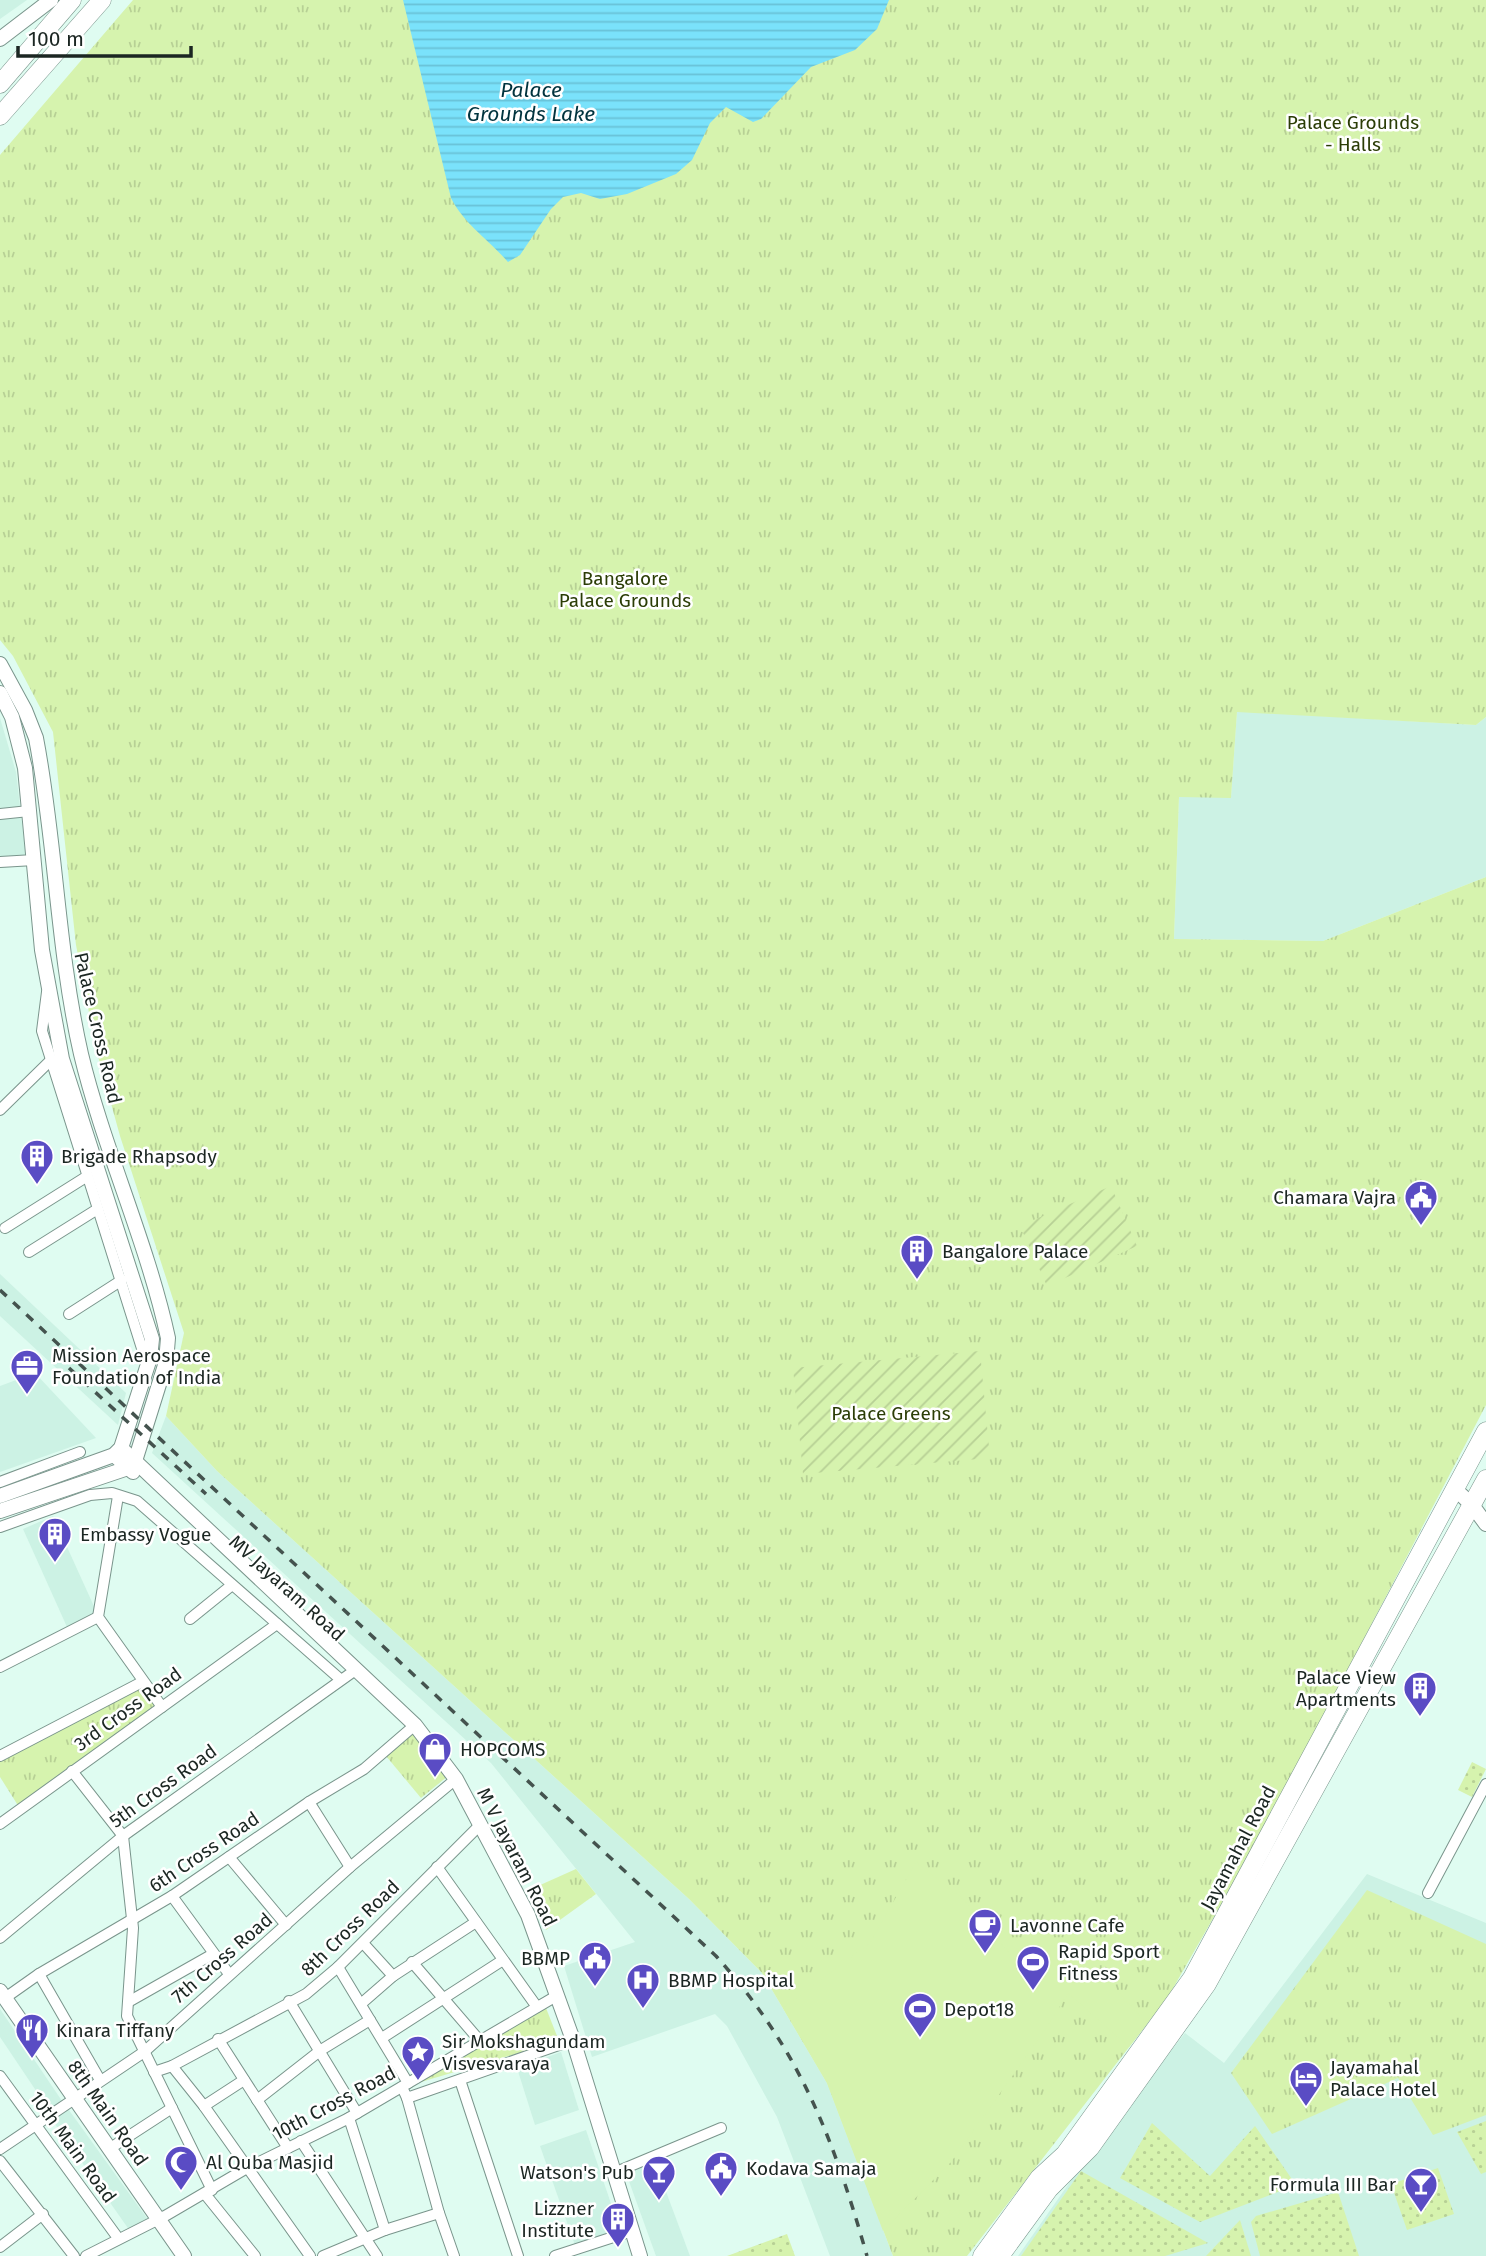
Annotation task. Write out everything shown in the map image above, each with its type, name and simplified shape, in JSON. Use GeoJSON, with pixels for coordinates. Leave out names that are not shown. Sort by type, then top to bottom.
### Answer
{"type":"FeatureCollection","features":[{"type":"Feature","properties":{"kind":"main road"},"geometry":{"type":"LineString","coordinates":[[0,84],[72,0]]}},
{"type":"Feature","properties":{"kind":"main road"},"geometry":{"type":"LineString","coordinates":[[0,117],[102,0]]}},
{"type":"Feature","properties":{"kind":"main road","name":"Jayamahal Road"},"geometry":{"type":"LineString","coordinates":[[982,2256],[1039,2178],[1065,2154],[1192,1978],[1486,1431]]}},
{"type":"Feature","properties":{"kind":"main road","name":"Jayamahal Road"},"geometry":{"type":"LineString","coordinates":[[1000,2256],[1049,2189],[1076,2164],[1208,1984],[1486,1479]]}},
{"type":"Feature","properties":{"kind":"main road"},"geometry":{"type":"LineString","coordinates":[[1014,2256],[1076,2164]]}},
{"type":"Feature","properties":{"kind":"street"},"geometry":{"type":"LineString","coordinates":[[0,39],[51,0]]}},
{"type":"Feature","properties":{"kind":"street","name":"Palace Cross Road"},"geometry":{"type":"LineString","coordinates":[[0,664],[25,710],[36,738],[60,947],[81,1053],[101,1128],[169,1338],[166,1362],[132,1464]]}},
{"type":"Feature","properties":{"kind":"street","name":"Palace Cross Road"},"geometry":{"type":"LineString","coordinates":[[0,693],[20,742],[43,950],[62,1059],[152,1339],[150,1358],[117,1451]]}},
{"type":"Feature","properties":{"kind":"street"},"geometry":{"type":"LineString","coordinates":[[0,814],[29,811]]}},
{"type":"Feature","properties":{"kind":"street"},"geometry":{"type":"LineString","coordinates":[[0,862],[34,860]]}},
{"type":"Feature","properties":{"kind":"street"},"geometry":{"type":"LineString","coordinates":[[43,950],[60,947]]}},
{"type":"Feature","properties":{"kind":"street"},"geometry":{"type":"LineString","coordinates":[[48,982],[42,1031],[96,1210],[122,1280],[145,1359]]}},
{"type":"Feature","properties":{"kind":"street"},"geometry":{"type":"LineString","coordinates":[[0,1110],[51,1060]]}},
{"type":"Feature","properties":{"kind":"street"},"geometry":{"type":"LineString","coordinates":[[5,1228],[86,1177]]}},
{"type":"Feature","properties":{"kind":"street"},"geometry":{"type":"LineString","coordinates":[[29,1252],[96,1210]]}},
{"type":"Feature","properties":{"kind":"street"},"geometry":{"type":"LineString","coordinates":[[69,1314],[122,1280]]}},
{"type":"Feature","properties":{"kind":"street"},"geometry":{"type":"LineString","coordinates":[[140,1386],[155,1398]]}},
{"type":"Feature","properties":{"kind":"street"},"geometry":{"type":"LineString","coordinates":[[0,1496],[117,1451]]}},
{"type":"Feature","properties":{"kind":"street","name":"MV Jayaram Road"},"geometry":{"type":"LineString","coordinates":[[117,1451],[349,1666]]}},
{"type":"Feature","properties":{"kind":"street"},"geometry":{"type":"LineString","coordinates":[[0,1482],[80,1452]]}},
{"type":"Feature","properties":{"kind":"street"},"geometry":{"type":"LineString","coordinates":[[0,1511],[132,1464]]}},
{"type":"Feature","properties":{"kind":"street"},"geometry":{"type":"LineString","coordinates":[[1455,1489],[1472,1505],[1486,1524]]}},
{"type":"Feature","properties":{"kind":"street"},"geometry":{"type":"LineString","coordinates":[[0,1527],[90,1495],[118,1496],[137,1501],[340,1679]]}},
{"type":"Feature","properties":{"kind":"street"},"geometry":{"type":"LineString","coordinates":[[118,1496],[98,1618],[162,1707]]}},
{"type":"Feature","properties":{"kind":"street"},"geometry":{"type":"LineString","coordinates":[[190,1619],[232,1585]]}},
{"type":"Feature","properties":{"kind":"street"},"geometry":{"type":"LineString","coordinates":[[0,1667],[98,1618]]}},
{"type":"Feature","properties":{"kind":"street","name":"3rd Cross Road"},"geometry":{"type":"LineString","coordinates":[[0,1824],[277,1624]]}},
{"type":"Feature","properties":{"kind":"street","name":"5th Cross Road"},"geometry":{"type":"LineString","coordinates":[[0,1938],[123,1836],[340,1679],[349,1666]]}},
{"type":"Feature","properties":{"kind":"street","name":"M V Jayaram Road"},"geometry":{"type":"LineString","coordinates":[[349,1666],[415,1725],[456,1779],[528,1915],[573,2040],[640,2256]]}},
{"type":"Feature","properties":{"kind":"street"},"geometry":{"type":"LineString","coordinates":[[0,1756],[142,1682]]}},
{"type":"Feature","properties":{"kind":"street","name":"6th Cross Road"},"geometry":{"type":"LineString","coordinates":[[2,1995],[172,1896],[309,1802],[364,1769],[415,1725]]}},
{"type":"Feature","properties":{"kind":"street"},"geometry":{"type":"LineString","coordinates":[[72,1771],[123,1836],[131,1921],[130,2001],[127,2016],[172,2108],[208,2192],[255,2256]]}},
{"type":"Feature","properties":{"kind":"street","name":"7th Cross Road"},"geometry":{"type":"LineString","coordinates":[[0,2149],[144,2052],[351,1867],[456,1779]]}},
{"type":"Feature","properties":{"kind":"street"},"geometry":{"type":"LineString","coordinates":[[1428,1893],[1486,1784]]}},
{"type":"Feature","properties":{"kind":"street"},"geometry":{"type":"LineString","coordinates":[[309,1802],[351,1867]]}},
{"type":"Feature","properties":{"kind":"street","name":"8th Cross Road"},"geometry":{"type":"LineString","coordinates":[[154,2072],[172,2066],[306,1994],[363,1943],[480,1826]]}},
{"type":"Feature","properties":{"kind":"street"},"geometry":{"type":"LineString","coordinates":[[229,1857],[286,1925]]}},
{"type":"Feature","properties":{"kind":"street"},"geometry":{"type":"LineString","coordinates":[[438,1867],[537,2007]]}},
{"type":"Feature","properties":{"kind":"street"},"geometry":{"type":"LineString","coordinates":[[172,1896],[229,1974]]}},
{"type":"Feature","properties":{"kind":"street"},"geometry":{"type":"LineString","coordinates":[[362,2003],[412,1962],[476,1922]]}},
{"type":"Feature","properties":{"kind":"street"},"geometry":{"type":"LineString","coordinates":[[363,1943],[393,1976]]}},
{"type":"Feature","properties":{"kind":"street"},"geometry":{"type":"LineString","coordinates":[[130,2001],[214,1954]]}},
{"type":"Feature","properties":{"kind":"street"},"geometry":{"type":"LineString","coordinates":[[382,2038],[503,1960]]}},
{"type":"Feature","properties":{"kind":"street"},"geometry":{"type":"LineString","coordinates":[[412,1962],[480,2041]]}},
{"type":"Feature","properties":{"kind":"street"},"geometry":{"type":"LineString","coordinates":[[338,1967],[382,2038],[405,2085],[439,2213],[454,2256]]}},
{"type":"Feature","properties":{"kind":"street"},"geometry":{"type":"LineString","coordinates":[[39,1974],[100,2080]]}},
{"type":"Feature","properties":{"kind":"street","name":"8th Main Road"},"geometry":{"type":"LineString","coordinates":[[2,1995],[184,2256]]}},
{"type":"Feature","properties":{"kind":"street","name":"10th Cross Road"},"geometry":{"type":"LineString","coordinates":[[86,2256],[159,2220],[247,2168],[353,2115],[558,1995]]}},
{"type":"Feature","properties":{"kind":"street"},"geometry":{"type":"LineString","coordinates":[[289,2001],[321,2050],[353,2115],[385,2230]]}},
{"type":"Feature","properties":{"kind":"street"},"geometry":{"type":"LineString","coordinates":[[257,2100],[321,2050],[370,2020]]}},
{"type":"Feature","properties":{"kind":"street"},"geometry":{"type":"LineString","coordinates":[[218,2039],[288,2148]]}},
{"type":"Feature","properties":{"kind":"street"},"geometry":{"type":"LineString","coordinates":[[407,2098],[573,2040]]}},
{"type":"Feature","properties":{"kind":"street"},"geometry":{"type":"LineString","coordinates":[[172,2066],[204,2106],[310,2256]]}},
{"type":"Feature","properties":{"kind":"street","name":"10th Main Road"},"geometry":{"type":"LineString","coordinates":[[0,2076],[118,2238]]}},
{"type":"Feature","properties":{"kind":"street"},"geometry":{"type":"LineString","coordinates":[[204,2106],[244,2080]]}},
{"type":"Feature","properties":{"kind":"street"},"geometry":{"type":"LineString","coordinates":[[460,2080],[518,2256]]}},
{"type":"Feature","properties":{"kind":"street"},"geometry":{"type":"LineString","coordinates":[[109,2149],[172,2108]]}},
{"type":"Feature","properties":{"kind":"street"},"geometry":{"type":"LineString","coordinates":[[616,2172],[721,2128]]}},
{"type":"Feature","properties":{"kind":"street"},"geometry":{"type":"LineString","coordinates":[[301,2141],[377,2256]]}},
{"type":"Feature","properties":{"kind":"street"},"geometry":{"type":"LineString","coordinates":[[0,2161],[43,2214],[71,2255]]}},
{"type":"Feature","properties":{"kind":"street"},"geometry":{"type":"LineString","coordinates":[[323,2256],[385,2230],[439,2213]]}},
{"type":"Feature","properties":{"kind":"street"},"geometry":{"type":"LineString","coordinates":[[0,2247],[43,2214]]}},
{"type":"Feature","properties":{"kind":"street"},"geometry":{"type":"LineString","coordinates":[[555,2256],[632,2231]]}},
{"type":"Feature","properties":{"kind":"shaded area"},"geometry":{"type":"Polygon","coordinates":[[[0,0],[27,0],[0,19],[0,0]]]}},
{"type":"Feature","properties":{"kind":"shaded area"},"geometry":{"type":"Polygon","coordinates":[[[1237,711],[1476,725],[1486,717],[1486,877],[1323,941],[1174,939],[1179,796],[1231,797],[1237,711]]]}},
{"type":"Feature","properties":{"kind":"shaded area"},"geometry":{"type":"Polygon","coordinates":[[[0,718],[16,772],[27,866],[0,868],[0,718]]]}},
{"type":"Feature","properties":{"kind":"shaded area"},"geometry":{"type":"Polygon","coordinates":[[[0,1274],[126,1393],[118,1425],[0,1316],[0,1274]]]}},
{"type":"Feature","properties":{"kind":"shaded area"},"geometry":{"type":"Polygon","coordinates":[[[35,1373],[96,1438],[0,1472],[0,1386],[35,1373]]]}},
{"type":"Feature","properties":{"kind":"shaded area"},"geometry":{"type":"Polygon","coordinates":[[[166,1416],[217,1471],[689,1899],[762,1973],[827,2083],[893,2256],[830,2256],[777,2117],[727,2026],[715,2014],[592,2057],[564,1966],[635,1942],[491,1763],[152,1453],[166,1416]]]}},
{"type":"Feature","properties":{"kind":"shaded area"},"geometry":{"type":"Polygon","coordinates":[[[53,1516],[97,1613],[67,1627],[23,1529],[53,1516]]]}},
{"type":"Feature","properties":{"kind":"shaded area","name":"Jayamahal Palace Hotel"},"geometry":{"type":"Polygon","coordinates":[[[1367,1874],[1486,1923],[1486,2256],[1018,2256],[1091,2152],[1185,2033],[1224,2063],[1367,1874]]]}},
{"type":"Feature","properties":{"kind":"shaded area"},"geometry":{"type":"Polygon","coordinates":[[[0,2009],[62,2101],[49,2110],[0,2037],[0,2009]]]}},
{"type":"Feature","properties":{"kind":"shaded area"},"geometry":{"type":"Polygon","coordinates":[[[561,2052],[579,2110],[535,2125],[517,2068],[561,2052]]]}},
{"type":"Feature","properties":{"kind":"shaded area"},"geometry":{"type":"Polygon","coordinates":[[[66,2106],[149,2221],[130,2231],[50,2117],[66,2106]]]}},
{"type":"Feature","properties":{"kind":"shaded area"},"geometry":{"type":"Polygon","coordinates":[[[586,2130],[621,2233],[576,2248],[540,2146],[586,2130]]]}},
{"type":"Feature","properties":{"kind":"shaded area"},"geometry":{"type":"Polygon","coordinates":[[[655,2162],[690,2256],[656,2256],[626,2173],[655,2162]]]}},
{"type":"Feature","properties":{"kind":"green space","name":"Bangalore Palace Grounds"},"geometry":{"type":"Polygon","coordinates":[[[133,0],[1486,0],[1486,717],[1476,725],[1237,712],[1231,798],[1179,797],[1174,939],[1323,941],[1486,877],[1486,1405],[1267,1824],[1168,1997],[967,2256],[893,2256],[827,2083],[762,1973],[689,1899],[217,1471],[166,1416],[184,1333],[120,1136],[96,1049],[76,945],[53,732],[13,656],[0,640],[0,155],[133,0]]]}},
{"type":"Feature","properties":{"kind":"green space"},"geometry":{"type":"Polygon","coordinates":[[[1111,1186],[1137,1246],[1047,1286],[1020,1226],[1111,1186]]]}},
{"type":"Feature","properties":{"kind":"green space","name":"Palace Greens"},"geometry":{"type":"Polygon","coordinates":[[[980,1351],[990,1458],[803,1474],[793,1368],[980,1351]]]}},
{"type":"Feature","properties":{"kind":"green space"},"geometry":{"type":"Polygon","coordinates":[[[140,1684],[159,1707],[19,1807],[0,1777],[0,1758],[140,1684]]]}},
{"type":"Feature","properties":{"kind":"green space"},"geometry":{"type":"Polygon","coordinates":[[[413,1734],[448,1776],[421,1798],[386,1756],[413,1734]]]}},
{"type":"Feature","properties":{"kind":"green space"},"geometry":{"type":"Polygon","coordinates":[[[1472,1762],[1486,1769],[1472,1797],[1458,1790],[1472,1762]]]}},
{"type":"Feature","properties":{"kind":"green space","name":"Depot18"},"geometry":{"type":"Polygon","coordinates":[[[916,1862],[963,1899],[1017,1962],[1069,1935],[1147,2024],[1129,2047],[1068,1993],[1045,2030],[951,2162],[883,2231],[827,2083],[783,2008],[870,1943],[916,1862]]]}},
{"type":"Feature","properties":{"kind":"green space"},"geometry":{"type":"Polygon","coordinates":[[[576,1869],[596,1894],[546,1930],[529,1890],[576,1869]]]}},
{"type":"Feature","properties":{"kind":"green space"},"geometry":{"type":"Polygon","coordinates":[[[1367,1890],[1486,1944],[1486,2115],[1433,2135],[1398,2078],[1272,2134],[1231,2073],[1367,1890]]]}},
{"type":"Feature","properties":{"kind":"green space"},"geometry":{"type":"Polygon","coordinates":[[[546,2008],[559,2041],[421,2082],[420,2080],[546,2008]]]}},
{"type":"Feature","properties":{"kind":"green space"},"geometry":{"type":"Polygon","coordinates":[[[1486,2121],[1486,2172],[1481,2174],[1457,2132],[1486,2121]]]}},
{"type":"Feature","properties":{"kind":"green space"},"geometry":{"type":"Polygon","coordinates":[[[1152,2123],[1210,2176],[1255,2126],[1296,2185],[1200,2222],[1120,2178],[1152,2123]]]}},
{"type":"Feature","properties":{"kind":"green space"},"geometry":{"type":"Polygon","coordinates":[[[1438,2168],[1454,2214],[1407,2230],[1391,2184],[1438,2168]]]}},
{"type":"Feature","properties":{"kind":"green space"},"geometry":{"type":"Polygon","coordinates":[[[1081,2171],[1208,2243],[1165,2256],[1021,2256],[1081,2171]]]}},
{"type":"Feature","properties":{"kind":"green space"},"geometry":{"type":"Polygon","coordinates":[[[1338,2192],[1359,2256],[1260,2256],[1251,2222],[1256,2216],[1338,2192]]]}},
{"type":"Feature","properties":{"kind":"green space"},"geometry":{"type":"Polygon","coordinates":[[[1240,2220],[1251,2256],[1206,2256],[1240,2220]]]}},
{"type":"Feature","properties":{"kind":"green space"},"geometry":{"type":"Polygon","coordinates":[[[787,2234],[795,2256],[727,2256],[787,2234]]]}},
{"type":"Feature","properties":{"kind":"water","name":"Palace Grounds Lake"},"geometry":{"type":"Polygon","coordinates":[[[403,0],[889,0],[877,29],[855,50],[811,67],[761,119],[753,122],[726,107],[710,123],[692,160],[676,174],[627,194],[600,199],[581,193],[563,197],[551,209],[520,255],[508,262],[470,224],[451,198],[403,0]]]}},
{"type":"Feature","properties":{"kind":"railway"},"geometry":{"type":"LineString","coordinates":[[0,1290],[716,1956],[745,1991],[792,2061],[841,2172],[867,2256]]}},
{"type":"Feature","properties":{"kind":"railway"},"geometry":{"type":"LineString","coordinates":[[69,1368],[206,1494]]}},
{"type":"Feature","properties":{"kind":"place","name":"Brigade Rhapsody"},"geometry":{"type":"Point","coordinates":[37,1186]}},
{"type":"Feature","properties":{"kind":"place","name":"Chamara Vajra"},"geometry":{"type":"Point","coordinates":[1421,1227]}},
{"type":"Feature","properties":{"kind":"place","name":"Bangalore Palace"},"geometry":{"type":"Point","coordinates":[917,1281]}},
{"type":"Feature","properties":{"kind":"place","name":"Mission Aerospace Foundation of India"},"geometry":{"type":"Point","coordinates":[27,1396]}},
{"type":"Feature","properties":{"kind":"place","name":"Embassy Vogue"},"geometry":{"type":"Point","coordinates":[55,1564]}},
{"type":"Feature","properties":{"kind":"place","name":"Palace View Apartments"},"geometry":{"type":"Point","coordinates":[1420,1718]}},
{"type":"Feature","properties":{"kind":"place","name":"HOPCOMS"},"geometry":{"type":"Point","coordinates":[435,1779]}},
{"type":"Feature","properties":{"kind":"place","name":"Lavonne Cafe"},"geometry":{"type":"Point","coordinates":[985,1955]}},
{"type":"Feature","properties":{"kind":"place","name":"BBMP"},"geometry":{"type":"Point","coordinates":[595,1988]}},
{"type":"Feature","properties":{"kind":"place","name":"Rapid Sport Fitness"},"geometry":{"type":"Point","coordinates":[1033,1992]}},
{"type":"Feature","properties":{"kind":"place","name":"BBMP Hospital"},"geometry":{"type":"Point","coordinates":[643,2010]}},
{"type":"Feature","properties":{"kind":"place","name":"Depot18"},"geometry":{"type":"Point","coordinates":[920,2039]}},
{"type":"Feature","properties":{"kind":"place","name":"Kinara Tiffany"},"geometry":{"type":"Point","coordinates":[32,2060]}},
{"type":"Feature","properties":{"kind":"place","name":"Sir Mokshagundam Visvesvaraya"},"geometry":{"type":"Point","coordinates":[418,2082]}},
{"type":"Feature","properties":{"kind":"place","name":"Jayamahal Palace Hotel"},"geometry":{"type":"Point","coordinates":[1306,2108]}},
{"type":"Feature","properties":{"kind":"place","name":"Al Quba Masjid"},"geometry":{"type":"Point","coordinates":[181,2192]}},
{"type":"Feature","properties":{"kind":"place","name":"Kodava Samaja"},"geometry":{"type":"Point","coordinates":[721,2198]}},
{"type":"Feature","properties":{"kind":"place","name":"Watson's Pub"},"geometry":{"type":"Point","coordinates":[659,2202]}},
{"type":"Feature","properties":{"kind":"place","name":"Formula III Bar"},"geometry":{"type":"Point","coordinates":[1421,2214]}},
{"type":"Feature","properties":{"kind":"place","name":"Lizzner Institute"},"geometry":{"type":"Point","coordinates":[618,2249]}},
{"type":"Feature","properties":{"kind":"park label","name":"Palace Grounds - Halls"},"geometry":{"type":"Point","coordinates":[1353,133]}}]}
